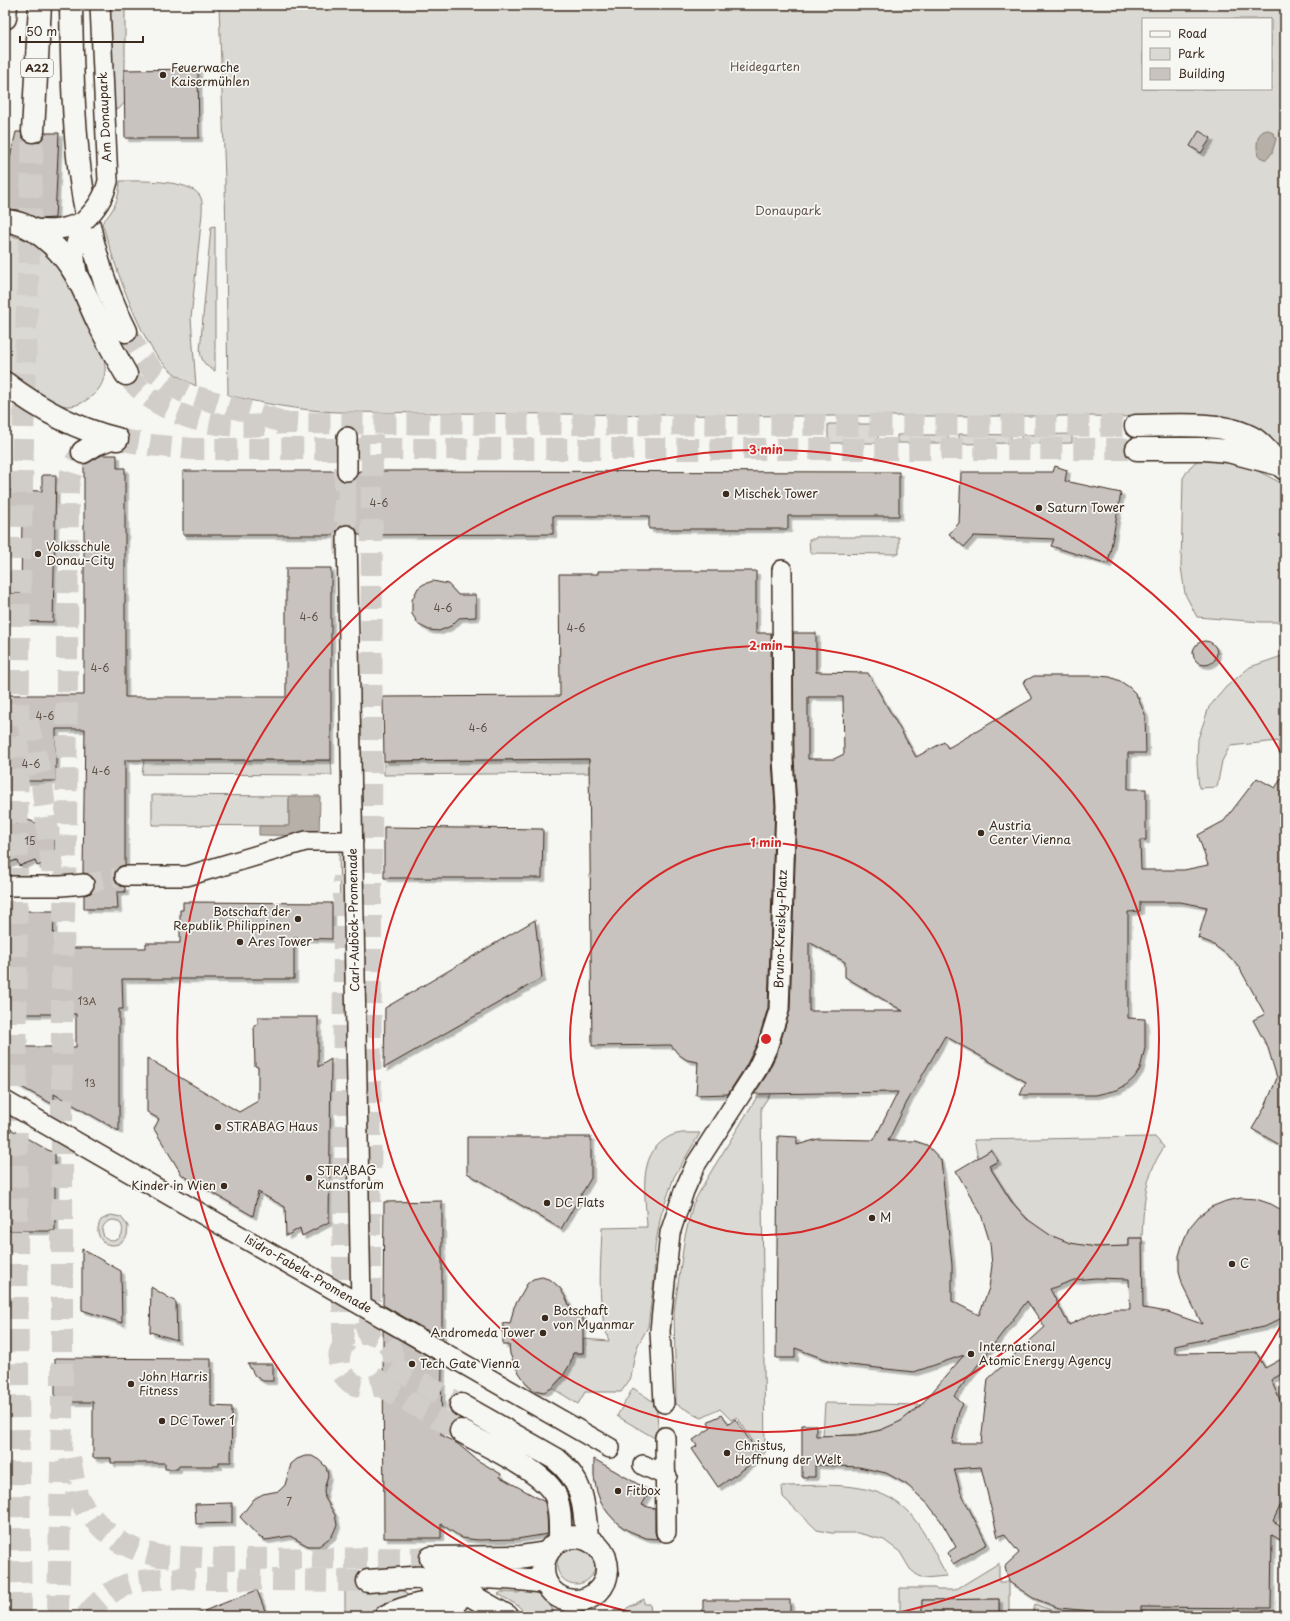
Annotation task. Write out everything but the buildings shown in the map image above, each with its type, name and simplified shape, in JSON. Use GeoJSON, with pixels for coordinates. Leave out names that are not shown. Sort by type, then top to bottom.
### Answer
{"type":"FeatureCollection","features":[{"type":"Feature","properties":{"kind":"main road"},"geometry":{"type":"LineString","coordinates":[[5,18],[6,5]]}},
{"type":"Feature","properties":{"kind":"main road","name":"A22"},"geometry":{"type":"LineString","coordinates":[[34,131],[40,5]]}},
{"type":"Feature","properties":{"kind":"main road"},"geometry":{"type":"LineString","coordinates":[[72,5],[75,119],[83,200],[91,241],[103,282],[126,332]]}},
{"type":"Feature","properties":{"kind":"main road"},"geometry":{"type":"LineString","coordinates":[[5,221],[16,222],[42,230],[51,244],[61,254],[78,280],[107,340],[126,374]]}},
{"type":"Feature","properties":{"kind":"main road"},"geometry":{"type":"LineString","coordinates":[[5,383],[30,401],[58,417],[88,430],[114,438],[96,444],[83,452]]}},
{"type":"Feature","properties":{"kind":"main road"},"geometry":{"type":"LineString","coordinates":[[1136,426],[1205,426],[1230,429],[1253,438],[1261,444],[1282,466]]}},
{"type":"Feature","properties":{"kind":"main road"},"geometry":{"type":"LineString","coordinates":[[1137,449],[1204,449],[1228,451],[1282,466]]}},
{"type":"Feature","properties":{"kind":"main road"},"geometry":{"type":"LineString","coordinates":[[461,1405],[556,1459],[566,1467],[578,1485],[582,1495],[587,1538]]}},
{"type":"Feature","properties":{"kind":"main road"},"geometry":{"type":"LineString","coordinates":[[431,1558],[520,1557],[553,1547],[574,1536],[587,1538],[596,1544],[604,1553],[608,1572],[602,1587],[588,1607],[576,1601],[562,1607],[545,1582],[542,1567],[553,1547],[559,1511],[555,1495],[544,1481],[528,1468],[461,1431]]}},
{"type":"Feature","properties":{"kind":"main road"},"geometry":{"type":"LineString","coordinates":[[499,1611],[470,1595],[446,1590],[368,1581],[421,1577],[510,1578],[545,1582]]}},
{"type":"Feature","properties":{"kind":"main road"},"geometry":{"type":"LineString","coordinates":[[386,1616],[412,1606],[438,1601],[457,1601],[499,1611]]}},
{"type":"Feature","properties":{"kind":"street","name":"Am Donaupark"},"geometry":{"type":"LineString","coordinates":[[78,280],[74,254],[76,239],[84,221],[97,208],[105,193],[108,181],[100,5]]}},
{"type":"Feature","properties":{"kind":"street","name":"Am Donaupark"},"geometry":{"type":"LineString","coordinates":[[42,230],[68,228],[84,221]]}},
{"type":"Feature","properties":{"kind":"street"},"geometry":{"type":"LineString","coordinates":[[347,437],[347,471]]}},
{"type":"Feature","properties":{"kind":"street","name":"Carl-Auböck-Promenade"},"geometry":{"type":"LineString","coordinates":[[347,535],[361,1305]]}},
{"type":"Feature","properties":{"kind":"street","name":"Bruno-Kreisky-Platz"},"geometry":{"type":"LineString","coordinates":[[664,1403],[660,1331],[670,1233],[684,1191],[696,1164],[756,1072],[767,1048],[779,1010],[786,806],[783,759],[782,570]]}},
{"type":"Feature","properties":{"kind":"street"},"geometry":{"type":"LineString","coordinates":[[125,876],[187,876],[306,841],[353,841]]}},
{"type":"Feature","properties":{"kind":"street"},"geometry":{"type":"LineString","coordinates":[[5,886],[61,886],[84,884]]}},
{"type":"Feature","properties":{"kind":"street","name":"Isidro-Fabela-Promenade"},"geometry":{"type":"LineString","coordinates":[[5,1101],[610,1448]]}},
{"type":"Feature","properties":{"kind":"street"},"geometry":{"type":"LineString","coordinates":[[665,1437],[667,1476],[666,1532]]}},
{"type":"Feature","properties":{"kind":"street"},"geometry":{"type":"LineString","coordinates":[[643,1465],[667,1476]]}},
{"type":"Feature","properties":{"kind":"green space"},"geometry":{"type":"Polygon","coordinates":[[[109,5],[125,5],[125,102],[119,109],[114,109],[109,5]]]}},
{"type":"Feature","properties":{"kind":"green space","name":"Donaupark"},"geometry":{"type":"Polygon","coordinates":[[[219,5],[1285,5],[1285,452],[1263,435],[1243,424],[1218,415],[1185,418],[1087,416],[787,416],[336,412],[282,406],[228,395],[225,180],[219,5]]]}},
{"type":"Feature","properties":{"kind":"green space"},"geometry":{"type":"Polygon","coordinates":[[[120,181],[151,181],[186,186],[194,190],[201,198],[202,214],[191,318],[196,386],[182,379],[173,372],[156,354],[148,343],[123,286],[102,223],[116,204],[120,181]]]}},
{"type":"Feature","properties":{"kind":"green space"},"geometry":{"type":"Polygon","coordinates":[[[215,226],[215,371],[204,363],[200,351],[211,227],[215,226]]]}},
{"type":"Feature","properties":{"kind":"green space"},"geometry":{"type":"Polygon","coordinates":[[[5,235],[20,238],[34,245],[56,266],[73,294],[103,354],[105,370],[104,378],[95,393],[80,404],[71,406],[54,403],[36,393],[5,369],[5,235]]]}},
{"type":"Feature","properties":{"kind":"green space"},"geometry":{"type":"Polygon","coordinates":[[[828,424],[878,424],[878,443],[828,443],[828,424]]]}},
{"type":"Feature","properties":{"kind":"green space"},"geometry":{"type":"Polygon","coordinates":[[[959,434],[1011,435],[1010,443],[959,444],[959,434]]]}},
{"type":"Feature","properties":{"kind":"green space"},"geometry":{"type":"Polygon","coordinates":[[[1072,434],[1072,443],[1022,444],[1021,435],[1072,434]]]}},
{"type":"Feature","properties":{"kind":"green space"},"geometry":{"type":"Polygon","coordinates":[[[897,435],[948,435],[948,443],[897,443],[897,435]]]}},
{"type":"Feature","properties":{"kind":"green space"},"geometry":{"type":"Polygon","coordinates":[[[1198,460],[1219,461],[1256,470],[1285,485],[1285,622],[1261,622],[1197,617],[1185,594],[1181,567],[1183,478],[1190,467],[1198,460]]]}},
{"type":"Feature","properties":{"kind":"green space"},"geometry":{"type":"Polygon","coordinates":[[[816,537],[899,537],[899,554],[810,553],[809,539],[815,539],[816,537]]]}},
{"type":"Feature","properties":{"kind":"green space"},"geometry":{"type":"Polygon","coordinates":[[[1285,655],[1285,753],[1279,754],[1278,741],[1230,746],[1222,761],[1217,787],[1199,788],[1197,764],[1198,739],[1209,707],[1226,687],[1250,667],[1285,655]]]}},
{"type":"Feature","properties":{"kind":"green space"},"geometry":{"type":"Polygon","coordinates":[[[589,759],[589,773],[384,775],[384,761],[589,759]]]}},
{"type":"Feature","properties":{"kind":"green space"},"geometry":{"type":"Polygon","coordinates":[[[144,760],[331,760],[332,775],[142,774],[144,760]]]}},
{"type":"Feature","properties":{"kind":"green space"},"geometry":{"type":"Polygon","coordinates":[[[152,795],[289,796],[289,826],[152,825],[152,795]]]}},
{"type":"Feature","properties":{"kind":"green space"},"geometry":{"type":"Polygon","coordinates":[[[339,845],[346,845],[347,915],[340,915],[339,845]]]}},
{"type":"Feature","properties":{"kind":"green space"},"geometry":{"type":"Polygon","coordinates":[[[768,1079],[771,1093],[761,1108],[765,1453],[762,1455],[737,1417],[731,1420],[720,1409],[702,1418],[676,1404],[674,1312],[685,1236],[693,1204],[706,1180],[768,1079]]]}},
{"type":"Feature","properties":{"kind":"green space"},"geometry":{"type":"Polygon","coordinates":[[[682,1133],[700,1133],[674,1177],[661,1215],[655,1247],[654,1280],[648,1327],[638,1345],[634,1358],[631,1378],[621,1392],[585,1392],[578,1404],[552,1388],[563,1376],[564,1353],[583,1353],[583,1339],[609,1341],[602,1314],[600,1285],[602,1228],[647,1227],[645,1178],[651,1155],[657,1146],[667,1138],[672,1135],[682,1133]]]}},
{"type":"Feature","properties":{"kind":"green space"},"geometry":{"type":"Polygon","coordinates":[[[1155,1137],[1164,1147],[1156,1161],[1148,1181],[1142,1238],[1129,1238],[1129,1246],[1107,1247],[1085,1246],[1070,1243],[1056,1238],[1032,1223],[1013,1202],[989,1166],[998,1161],[992,1150],[978,1158],[974,1140],[1155,1137]]]}},
{"type":"Feature","properties":{"kind":"green space"},"geometry":{"type":"Polygon","coordinates":[[[111,1215],[121,1217],[128,1226],[127,1236],[120,1243],[114,1245],[104,1243],[98,1232],[98,1226],[101,1220],[111,1215]],[[115,1220],[107,1222],[102,1230],[104,1237],[112,1241],[118,1239],[122,1232],[121,1224],[115,1220]]]}},
{"type":"Feature","properties":{"kind":"green space"},"geometry":{"type":"Polygon","coordinates":[[[633,1388],[656,1402],[658,1440],[617,1416],[633,1388]]]}},
{"type":"Feature","properties":{"kind":"green space"},"geometry":{"type":"Polygon","coordinates":[[[825,1403],[921,1405],[901,1421],[892,1426],[873,1432],[823,1436],[825,1403]]]}},
{"type":"Feature","properties":{"kind":"green space"},"geometry":{"type":"Polygon","coordinates":[[[834,1485],[868,1490],[884,1495],[898,1503],[911,1515],[926,1537],[947,1576],[924,1578],[918,1576],[910,1569],[900,1552],[884,1540],[858,1533],[831,1533],[817,1530],[783,1497],[782,1486],[834,1485]]]}},
{"type":"Feature","properties":{"kind":"green space"},"geometry":{"type":"Polygon","coordinates":[[[576,1546],[589,1552],[595,1565],[589,1578],[576,1584],[563,1578],[557,1565],[563,1552],[576,1546]]]}},
{"type":"Feature","properties":{"kind":"green space"},"geometry":{"type":"Polygon","coordinates":[[[999,1563],[999,1582],[1009,1582],[1009,1616],[999,1616],[999,1599],[922,1600],[922,1616],[900,1616],[900,1588],[935,1588],[937,1590],[955,1590],[999,1563]]]}},
{"type":"Feature","properties":{"kind":"green space"},"geometry":{"type":"Polygon","coordinates":[[[524,1588],[535,1592],[544,1598],[551,1606],[555,1616],[529,1616],[517,1605],[498,1594],[502,1592],[519,1593],[524,1588]]]}},
{"type":"Feature","properties":{"kind":"green space"},"geometry":{"type":"Polygon","coordinates":[[[345,1589],[403,1591],[407,1595],[366,1616],[345,1616],[345,1589]]]}},
{"type":"Feature","properties":{"kind":"green space"},"geometry":{"type":"Polygon","coordinates":[[[644,1599],[644,1604],[650,1604],[651,1614],[618,1616],[627,1608],[644,1599]]]}},
{"type":"Feature","properties":{"kind":"green space"},"geometry":{"type":"Polygon","coordinates":[[[1035,1604],[1052,1610],[1068,1613],[1102,1615],[1032,1616],[1035,1604]]]}},
{"type":"Feature","properties":{"kind":"shaded area"},"geometry":{"type":"Polygon","coordinates":[[[1269,130],[1274,134],[1276,139],[1272,153],[1267,159],[1264,159],[1258,156],[1257,143],[1259,135],[1269,130]]]}},
{"type":"Feature","properties":{"kind":"shaded area"},"geometry":{"type":"Polygon","coordinates":[[[289,796],[320,796],[319,836],[259,835],[259,826],[289,826],[289,796]]]}},
{"type":"Feature","properties":{"kind":"tunnel"},"geometry":{"type":"LineString","coordinates":[[21,1616],[16,1008],[18,703],[24,399],[33,131]]}},
{"type":"Feature","properties":{"kind":"tunnel"},"geometry":{"type":"LineString","coordinates":[[126,331],[141,356],[154,372],[170,385],[190,395],[287,423]]}},
{"type":"Feature","properties":{"kind":"tunnel"},"geometry":{"type":"LineString","coordinates":[[126,374],[137,387],[150,397],[163,406],[178,413],[209,423],[242,426],[287,423],[1136,426]]}},
{"type":"Feature","properties":{"kind":"tunnel"},"geometry":{"type":"LineString","coordinates":[[370,1334],[372,435]]}},
{"type":"Feature","properties":{"kind":"tunnel"},"geometry":{"type":"LineString","coordinates":[[117,439],[150,445],[193,449],[1137,449]]}},
{"type":"Feature","properties":{"kind":"tunnel"},"geometry":{"type":"LineString","coordinates":[[345,450],[345,555]]}},
{"type":"Feature","properties":{"kind":"tunnel"},"geometry":{"type":"LineString","coordinates":[[58,1616],[62,1416],[62,986],[66,843],[68,487],[72,468],[83,452]]}},
{"type":"Feature","properties":{"kind":"tunnel"},"geometry":{"type":"LineString","coordinates":[[347,471],[347,535]]}},
{"type":"Feature","properties":{"kind":"tunnel"},"geometry":{"type":"LineString","coordinates":[[27,720],[41,776],[54,883]]}},
{"type":"Feature","properties":{"kind":"tunnel"},"geometry":{"type":"LineString","coordinates":[[84,884],[125,876]]}},
{"type":"Feature","properties":{"kind":"tunnel"},"geometry":{"type":"LineString","coordinates":[[343,1345],[344,876]]}},
{"type":"Feature","properties":{"kind":"tunnel"},"geometry":{"type":"LineString","coordinates":[[366,1333],[376,1335],[385,1341],[391,1350],[393,1360],[391,1370],[385,1379],[376,1385],[366,1387],[356,1385],[347,1379],[341,1370],[339,1360],[341,1350],[347,1341],[356,1335],[366,1333]]}},
{"type":"Feature","properties":{"kind":"tunnel"},"geometry":{"type":"LineString","coordinates":[[392,1366],[461,1405]]}},
{"type":"Feature","properties":{"kind":"tunnel"},"geometry":{"type":"LineString","coordinates":[[378,1384],[461,1431]]}},
{"type":"Feature","properties":{"kind":"tunnel"},"geometry":{"type":"LineString","coordinates":[[70,1458],[77,1496],[87,1512],[103,1529],[121,1543],[139,1551],[159,1556],[221,1559],[431,1558]]}},
{"type":"Feature","properties":{"kind":"tunnel"},"geometry":{"type":"LineString","coordinates":[[86,1616],[101,1600],[118,1588],[132,1583],[154,1579],[179,1578],[368,1581]]}},
{"type":"Feature","properties":{"kind":"place","name":"Feuerwache Kaisermühlen"},"geometry":{"type":"Point","coordinates":[163,75]}},
{"type":"Feature","properties":{"kind":"place","name":"Mischek Tower"},"geometry":{"type":"Point","coordinates":[726,494]}},
{"type":"Feature","properties":{"kind":"place","name":"Saturn Tower"},"geometry":{"type":"Point","coordinates":[1039,508]}},
{"type":"Feature","properties":{"kind":"place","name":"Volksschule Donau-City"},"geometry":{"type":"Point","coordinates":[38,554]}},
{"type":"Feature","properties":{"kind":"place","name":"Austria Center Vienna"},"geometry":{"type":"Point","coordinates":[981,833]}},
{"type":"Feature","properties":{"kind":"place","name":"Botschaft der Republik Philippinen"},"geometry":{"type":"Point","coordinates":[298,919]}},
{"type":"Feature","properties":{"kind":"place","name":"Ares Tower"},"geometry":{"type":"Point","coordinates":[240,942]}},
{"type":"Feature","properties":{"kind":"place","name":"STRABAG Haus"},"geometry":{"type":"Point","coordinates":[218,1127]}},
{"type":"Feature","properties":{"kind":"place","name":"STRABAG Kunstforum"},"geometry":{"type":"Point","coordinates":[309,1178]}},
{"type":"Feature","properties":{"kind":"place","name":"Kinder in Wien"},"geometry":{"type":"Point","coordinates":[224,1186]}},
{"type":"Feature","properties":{"kind":"place","name":"DC Flats"},"geometry":{"type":"Point","coordinates":[547,1203]}},
{"type":"Feature","properties":{"kind":"place","name":"M"},"geometry":{"type":"Point","coordinates":[872,1218]}},
{"type":"Feature","properties":{"kind":"place","name":"C"},"geometry":{"type":"Point","coordinates":[1232,1264]}},
{"type":"Feature","properties":{"kind":"place","name":"Botschaft von Myanmar"},"geometry":{"type":"Point","coordinates":[545,1318]}},
{"type":"Feature","properties":{"kind":"place","name":"Andromeda Tower"},"geometry":{"type":"Point","coordinates":[543,1333]}},
{"type":"Feature","properties":{"kind":"place","name":"International Atomic Energy Agency"},"geometry":{"type":"Point","coordinates":[971,1354]}},
{"type":"Feature","properties":{"kind":"place","name":"Tech Gate Vienna"},"geometry":{"type":"Point","coordinates":[412,1364]}},
{"type":"Feature","properties":{"kind":"place","name":"John Harris Fitness"},"geometry":{"type":"Point","coordinates":[131,1384]}},
{"type":"Feature","properties":{"kind":"place","name":"DC Tower 1"},"geometry":{"type":"Point","coordinates":[162,1421]}},
{"type":"Feature","properties":{"kind":"place","name":"Christus, Hoffnung der Welt"},"geometry":{"type":"Point","coordinates":[727,1453]}},
{"type":"Feature","properties":{"kind":"place","name":"Fitbox"},"geometry":{"type":"Point","coordinates":[618,1491]}},
{"type":"Feature","properties":{"kind":"park label","name":"Heidegarten"},"geometry":{"type":"Point","coordinates":[765,67]}}]}
